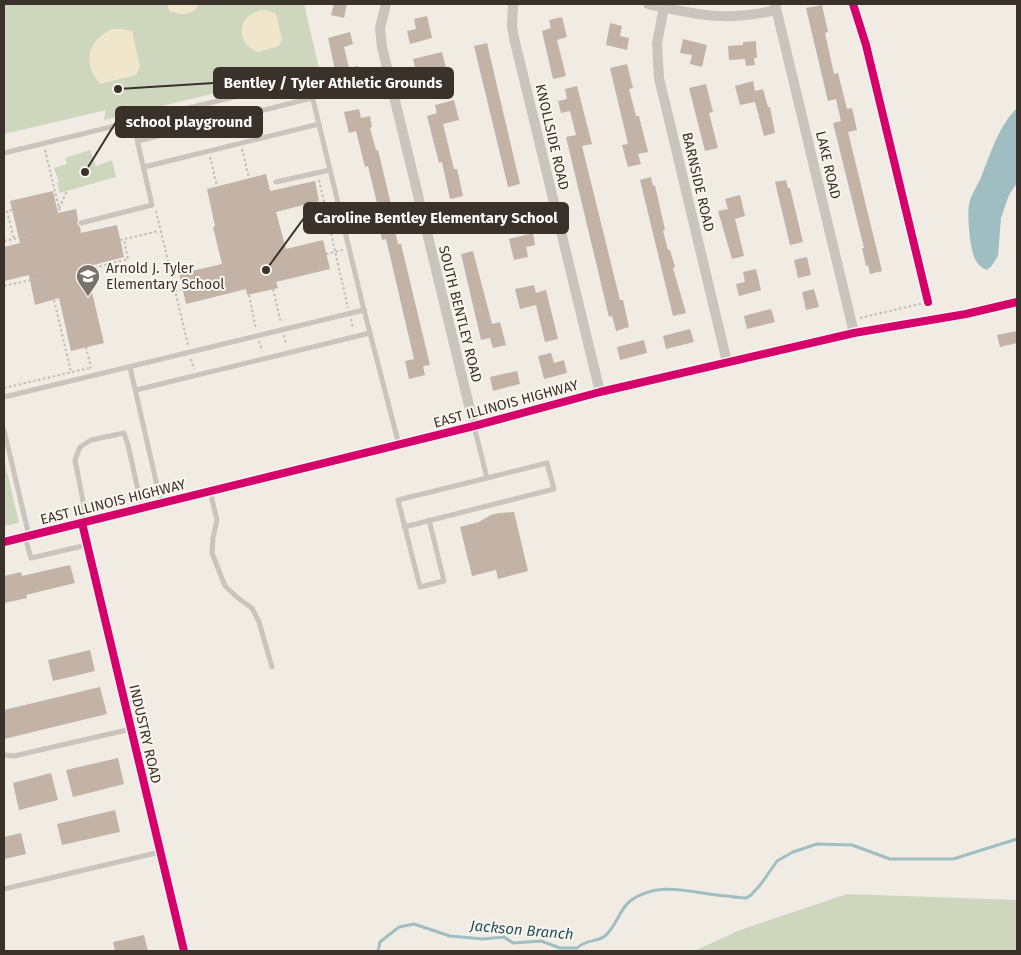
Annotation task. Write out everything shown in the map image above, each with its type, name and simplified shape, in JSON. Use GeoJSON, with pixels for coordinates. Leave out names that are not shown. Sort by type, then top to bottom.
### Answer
{"type":"FeatureCollection","features":[{"type":"Feature","properties":{"kind":"street","name":"SOUTH BENTLEY ROAD"},"geometry":{"type":"LineString","coordinates":[[386,4],[380,28],[382,47],[474,426]]}},
{"type":"Feature","properties":{"kind":"street","name":"KNOLLSIDE ROAD"},"geometry":{"type":"LineString","coordinates":[[513,4],[512,26],[514,38],[600,392]]}},
{"type":"Feature","properties":{"kind":"street"},"geometry":{"type":"LineString","coordinates":[[648,4],[712,17],[748,16],[776,7]]}},
{"type":"Feature","properties":{"kind":"street","name":"BARNSIDE ROAD"},"geometry":{"type":"LineString","coordinates":[[664,7],[657,43],[659,78],[727,362]]}},
{"type":"Feature","properties":{"kind":"street","name":"LAKE ROAD"},"geometry":{"type":"LineString","coordinates":[[776,7],[854,333]]}},
{"type":"Feature","properties":{"kind":"street","name":"EAST ILLINOIS HIGHWAY"},"geometry":{"type":"LineString","coordinates":[[4,542],[399,445],[600,392],[854,333],[966,314],[1017,302]]}},
{"type":"Feature","properties":{"kind":"street","name":"INDUSTRY ROAD"},"geometry":{"type":"LineString","coordinates":[[82,523],[184,951]]}},
{"type":"Feature","properties":{"kind":"lane"},"geometry":{"type":"LineString","coordinates":[[4,153],[308,79],[399,445]]}},
{"type":"Feature","properties":{"kind":"lane"},"geometry":{"type":"LineString","coordinates":[[138,141],[312,98]]}},
{"type":"Feature","properties":{"kind":"lane"},"geometry":{"type":"LineString","coordinates":[[81,223],[152,205],[133,122]]}},
{"type":"Feature","properties":{"kind":"lane"},"geometry":{"type":"LineString","coordinates":[[144,168],[319,124]]}},
{"type":"Feature","properties":{"kind":"lane"},"geometry":{"type":"LineString","coordinates":[[276,182],[330,170]]}},
{"type":"Feature","properties":{"kind":"lane"},"geometry":{"type":"LineString","coordinates":[[4,397],[364,310]]}},
{"type":"Feature","properties":{"kind":"lane"},"geometry":{"type":"LineString","coordinates":[[136,390],[370,333]]}},
{"type":"Feature","properties":{"kind":"lane"},"geometry":{"type":"LineString","coordinates":[[130,367],[161,503]]}},
{"type":"Feature","properties":{"kind":"lane"},"geometry":{"type":"LineString","coordinates":[[474,426],[486,478]]}},
{"type":"Feature","properties":{"kind":"lane"},"geometry":{"type":"LineString","coordinates":[[4,430],[32,558],[87,545]]}},
{"type":"Feature","properties":{"kind":"lane"},"geometry":{"type":"LineString","coordinates":[[82,523],[84,506],[75,460],[80,447],[91,440],[124,433],[142,508]]}},
{"type":"Feature","properties":{"kind":"lane"},"geometry":{"type":"LineString","coordinates":[[404,527],[429,520],[554,489],[548,463],[398,500],[404,527],[420,587],[444,581],[429,520]]}},
{"type":"Feature","properties":{"kind":"lane"},"geometry":{"type":"LineString","coordinates":[[210,491],[218,520],[213,538],[212,553],[225,586],[252,608],[259,622],[272,667]]}},
{"type":"Feature","properties":{"kind":"lane"},"geometry":{"type":"LineString","coordinates":[[4,755],[14,756],[131,729]]}},
{"type":"Feature","properties":{"kind":"lane"},"geometry":{"type":"LineString","coordinates":[[4,889],[160,852]]}},
{"type":"Feature","properties":{"kind":"path"},"geometry":{"type":"LineString","coordinates":[[43,143],[60,212]]}},
{"type":"Feature","properties":{"kind":"path"},"geometry":{"type":"LineString","coordinates":[[241,144],[249,178]]}},
{"type":"Feature","properties":{"kind":"path"},"geometry":{"type":"LineString","coordinates":[[209,151],[217,186]]}},
{"type":"Feature","properties":{"kind":"path"},"geometry":{"type":"LineString","coordinates":[[318,173],[355,337]]}},
{"type":"Feature","properties":{"kind":"path"},"geometry":{"type":"LineString","coordinates":[[59,208],[68,191]]}},
{"type":"Feature","properties":{"kind":"path"},"geometry":{"type":"LineString","coordinates":[[152,205],[156,210],[195,376]]}},
{"type":"Feature","properties":{"kind":"path"},"geometry":{"type":"LineString","coordinates":[[12,210],[7,211],[14,239]]}},
{"type":"Feature","properties":{"kind":"path"},"geometry":{"type":"LineString","coordinates":[[120,240],[160,231]]}},
{"type":"Feature","properties":{"kind":"path"},"geometry":{"type":"LineString","coordinates":[[4,241],[32,234]]}},
{"type":"Feature","properties":{"kind":"path"},"geometry":{"type":"LineString","coordinates":[[89,281],[92,281],[90,269],[128,259],[124,240]]}},
{"type":"Feature","properties":{"kind":"path"},"geometry":{"type":"LineString","coordinates":[[326,254],[349,249]]}},
{"type":"Feature","properties":{"kind":"path"},"geometry":{"type":"LineString","coordinates":[[4,286],[39,278]]}},
{"type":"Feature","properties":{"kind":"path"},"geometry":{"type":"LineString","coordinates":[[175,291],[183,289]]}},
{"type":"Feature","properties":{"kind":"path"},"geometry":{"type":"LineString","coordinates":[[273,289],[288,353]]}},
{"type":"Feature","properties":{"kind":"path"},"geometry":{"type":"LineString","coordinates":[[850,320],[928,302],[926,292]]}},
{"type":"Feature","properties":{"kind":"path"},"geometry":{"type":"LineString","coordinates":[[249,295],[264,359]]}},
{"type":"Feature","properties":{"kind":"path"},"geometry":{"type":"LineString","coordinates":[[54,300],[71,372]]}},
{"type":"Feature","properties":{"kind":"path"},"geometry":{"type":"LineString","coordinates":[[86,347],[91,368]]}},
{"type":"Feature","properties":{"kind":"green space"},"geometry":{"type":"Polygon","coordinates":[[[4,4],[304,4],[319,68],[104,120],[106,110],[4,134],[4,4]]]}},
{"type":"Feature","properties":{"kind":"green space"},"geometry":{"type":"Polygon","coordinates":[[[90,150],[96,166],[112,160],[116,177],[60,193],[57,183],[59,182],[54,168],[67,164],[65,158],[90,150]]]}},
{"type":"Feature","properties":{"kind":"green space"},"geometry":{"type":"Polygon","coordinates":[[[4,459],[19,523],[4,526],[4,459]]]}},
{"type":"Feature","properties":{"kind":"green space"},"geometry":{"type":"Polygon","coordinates":[[[847,894],[1017,900],[1017,951],[694,951],[740,930],[847,894]]]}},
{"type":"Feature","properties":{"kind":"sand"},"geometry":{"type":"Polygon","coordinates":[[[167,4],[200,4],[190,13],[178,14],[169,10],[167,4]]]}},
{"type":"Feature","properties":{"kind":"sand"},"geometry":{"type":"Polygon","coordinates":[[[262,10],[276,14],[282,39],[279,46],[258,52],[250,48],[245,42],[242,36],[242,29],[247,17],[262,10]]]}},
{"type":"Feature","properties":{"kind":"sand"},"geometry":{"type":"Polygon","coordinates":[[[112,29],[132,31],[140,67],[136,75],[100,84],[91,68],[89,61],[90,53],[92,46],[97,40],[112,29]]]}},
{"type":"Feature","properties":{"kind":"water"},"geometry":{"type":"Polygon","coordinates":[[[1017,108],[1017,183],[1009,195],[1001,218],[998,256],[991,267],[986,270],[978,264],[973,254],[969,232],[969,205],[1000,132],[1010,115],[1017,108]]]}},
{"type":"Feature","properties":{"kind":"building"},"geometry":{"type":"Polygon","coordinates":[[[334,4],[347,4],[344,18],[331,15],[334,4]]]}},
{"type":"Feature","properties":{"kind":"building"},"geometry":{"type":"Polygon","coordinates":[[[822,5],[828,32],[825,33],[834,74],[838,73],[847,109],[852,108],[857,130],[848,132],[882,271],[870,274],[868,265],[866,266],[862,248],[864,248],[833,123],[841,121],[836,99],[828,101],[806,8],[822,5]]]}},
{"type":"Feature","properties":{"kind":"building"},"geometry":{"type":"Polygon","coordinates":[[[427,16],[432,38],[410,44],[407,31],[416,29],[414,19],[427,16]]]}},
{"type":"Feature","properties":{"kind":"building"},"geometry":{"type":"Polygon","coordinates":[[[562,17],[567,37],[557,40],[566,76],[553,79],[542,31],[551,28],[549,20],[562,17]]]}},
{"type":"Feature","properties":{"kind":"building"},"geometry":{"type":"Polygon","coordinates":[[[610,23],[622,26],[620,36],[629,38],[627,50],[606,45],[610,23]]]}},
{"type":"Feature","properties":{"kind":"building"},"geometry":{"type":"Polygon","coordinates":[[[350,32],[353,44],[344,47],[349,68],[358,66],[360,78],[351,81],[353,89],[340,92],[328,38],[350,32]]]}},
{"type":"Feature","properties":{"kind":"building"},"geometry":{"type":"Polygon","coordinates":[[[683,39],[707,45],[702,67],[690,64],[692,55],[680,53],[683,39]]]}},
{"type":"Feature","properties":{"kind":"building"},"geometry":{"type":"Polygon","coordinates":[[[756,41],[757,58],[754,58],[755,65],[746,66],[745,59],[729,60],[728,46],[743,45],[743,42],[756,41]]]}},
{"type":"Feature","properties":{"kind":"building"},"geometry":{"type":"Polygon","coordinates":[[[487,43],[520,184],[508,187],[474,46],[487,43]]]}},
{"type":"Feature","properties":{"kind":"building"},"geometry":{"type":"Polygon","coordinates":[[[442,52],[447,72],[428,76],[426,68],[416,71],[413,59],[442,52]]]}},
{"type":"Feature","properties":{"kind":"building"},"geometry":{"type":"Polygon","coordinates":[[[627,64],[633,88],[629,89],[636,116],[639,116],[648,152],[638,154],[641,164],[628,167],[622,145],[628,144],[610,68],[627,64]]]}},
{"type":"Feature","properties":{"kind":"building"},"geometry":{"type":"Polygon","coordinates":[[[753,81],[755,91],[763,89],[768,107],[770,107],[775,133],[764,136],[755,102],[740,105],[735,86],[753,81]]]}},
{"type":"Feature","properties":{"kind":"building"},"geometry":{"type":"Polygon","coordinates":[[[706,84],[713,112],[709,113],[718,148],[705,151],[689,88],[706,84]]]}},
{"type":"Feature","properties":{"kind":"building"},"geometry":{"type":"Polygon","coordinates":[[[577,86],[592,144],[582,146],[620,300],[623,300],[629,327],[616,331],[612,316],[609,317],[566,137],[576,135],[570,111],[561,113],[558,101],[567,99],[565,89],[577,86]]]}},
{"type":"Feature","properties":{"kind":"building"},"geometry":{"type":"Polygon","coordinates":[[[454,100],[459,120],[443,124],[463,196],[450,199],[442,162],[439,163],[427,116],[437,113],[435,105],[454,100]]]}},
{"type":"Feature","properties":{"kind":"building"},"geometry":{"type":"Polygon","coordinates":[[[359,109],[361,118],[370,116],[372,127],[370,128],[376,150],[378,150],[395,221],[393,222],[398,244],[401,244],[430,365],[423,366],[425,375],[409,379],[405,361],[414,359],[386,239],[382,240],[376,212],[379,211],[368,166],[365,167],[356,131],[349,133],[344,112],[359,109]]]}},
{"type":"Feature","properties":{"kind":"building"},"geometry":{"type":"Polygon","coordinates":[[[266,174],[270,191],[315,181],[319,201],[276,212],[286,249],[323,240],[330,269],[276,282],[278,288],[247,295],[246,289],[186,304],[179,274],[222,264],[213,227],[215,226],[207,189],[266,174]]]}},
{"type":"Feature","properties":{"kind":"building"},"geometry":{"type":"Polygon","coordinates":[[[651,177],[653,186],[655,185],[665,230],[663,231],[675,267],[673,268],[686,313],[673,316],[640,180],[651,177]]]}},
{"type":"Feature","properties":{"kind":"building"},"geometry":{"type":"Polygon","coordinates":[[[786,180],[788,188],[790,188],[803,242],[790,245],[775,182],[786,180]]]}},
{"type":"Feature","properties":{"kind":"building","name":"Arnold J. Tyler Elementary School"},"geometry":{"type":"Polygon","coordinates":[[[53,191],[58,213],[76,209],[77,224],[80,227],[81,233],[117,225],[124,257],[86,267],[104,343],[71,351],[59,298],[35,305],[29,275],[4,281],[4,247],[20,243],[10,201],[53,191]]]}},
{"type":"Feature","properties":{"kind":"building"},"geometry":{"type":"Polygon","coordinates":[[[740,195],[745,216],[735,219],[744,256],[732,259],[718,211],[728,209],[725,199],[740,195]]]}},
{"type":"Feature","properties":{"kind":"building"},"geometry":{"type":"Polygon","coordinates":[[[533,233],[535,245],[526,247],[528,257],[514,260],[509,239],[533,233]]]}},
{"type":"Feature","properties":{"kind":"building"},"geometry":{"type":"Polygon","coordinates":[[[473,251],[492,324],[500,322],[506,345],[493,348],[490,338],[481,340],[461,254],[473,251]]]}},
{"type":"Feature","properties":{"kind":"building"},"geometry":{"type":"Polygon","coordinates":[[[807,257],[811,275],[798,278],[794,260],[807,257]]]}},
{"type":"Feature","properties":{"kind":"building"},"geometry":{"type":"Polygon","coordinates":[[[756,269],[761,290],[739,296],[736,284],[745,282],[743,272],[756,269]]]}},
{"type":"Feature","properties":{"kind":"building"},"geometry":{"type":"Polygon","coordinates":[[[534,285],[536,293],[546,290],[558,339],[545,342],[536,305],[520,309],[515,289],[534,285]]]}},
{"type":"Feature","properties":{"kind":"building"},"geometry":{"type":"Polygon","coordinates":[[[814,289],[819,307],[806,310],[802,292],[814,289]]]}},
{"type":"Feature","properties":{"kind":"building"},"geometry":{"type":"Polygon","coordinates":[[[771,309],[775,322],[747,329],[744,316],[771,309]]]}},
{"type":"Feature","properties":{"kind":"building"},"geometry":{"type":"Polygon","coordinates":[[[690,329],[694,342],[666,349],[663,336],[690,329]]]}},
{"type":"Feature","properties":{"kind":"building"},"geometry":{"type":"Polygon","coordinates":[[[1017,331],[1017,343],[1000,347],[997,335],[1017,331]]]}},
{"type":"Feature","properties":{"kind":"building"},"geometry":{"type":"Polygon","coordinates":[[[644,340],[647,353],[620,360],[617,347],[644,340]]]}},
{"type":"Feature","properties":{"kind":"building"},"geometry":{"type":"Polygon","coordinates":[[[551,353],[554,363],[564,360],[567,373],[544,379],[538,356],[551,353]]]}},
{"type":"Feature","properties":{"kind":"building"},"geometry":{"type":"Polygon","coordinates":[[[517,371],[520,384],[493,391],[490,377],[517,371]]]}},
{"type":"Feature","properties":{"kind":"building"},"geometry":{"type":"Polygon","coordinates":[[[514,512],[528,571],[498,579],[496,570],[472,576],[460,527],[479,522],[491,515],[514,512]]]}},
{"type":"Feature","properties":{"kind":"building"},"geometry":{"type":"Polygon","coordinates":[[[70,565],[75,583],[26,595],[27,598],[4,603],[4,576],[21,572],[22,576],[70,565]]]}},
{"type":"Feature","properties":{"kind":"building"},"geometry":{"type":"Polygon","coordinates":[[[90,650],[95,671],[53,681],[48,660],[90,650]]]}},
{"type":"Feature","properties":{"kind":"building"},"geometry":{"type":"Polygon","coordinates":[[[100,687],[107,714],[4,739],[4,710],[100,687]]]}},
{"type":"Feature","properties":{"kind":"building"},"geometry":{"type":"Polygon","coordinates":[[[118,758],[124,784],[73,797],[66,770],[118,758]]]}},
{"type":"Feature","properties":{"kind":"building"},"geometry":{"type":"Polygon","coordinates":[[[51,773],[58,800],[19,810],[13,783],[51,773]]]}},
{"type":"Feature","properties":{"kind":"building"},"geometry":{"type":"Polygon","coordinates":[[[115,810],[120,832],[62,845],[57,824],[115,810]]]}},
{"type":"Feature","properties":{"kind":"building"},"geometry":{"type":"Polygon","coordinates":[[[21,833],[26,854],[4,859],[4,837],[21,833]]]}},
{"type":"Feature","properties":{"kind":"building"},"geometry":{"type":"Polygon","coordinates":[[[144,935],[148,951],[115,951],[113,942],[144,935]]]}},
{"type":"Feature","properties":{"kind":"waterway","name":"Jackson Branch"},"geometry":{"type":"LineString","coordinates":[[378,951],[380,942],[399,927],[414,924],[450,936],[483,939],[504,937],[513,943],[541,941],[560,948],[577,948],[605,936],[626,905],[641,894],[665,889],[746,898],[761,884],[777,861],[793,852],[817,844],[852,845],[890,859],[953,859],[1017,839]]}},
{"type":"Feature","properties":{"kind":"cycle path"},"geometry":{"type":"LineString","coordinates":[[853,4],[866,45],[928,302]]}},
{"type":"Feature","properties":{"kind":"cycle path"},"geometry":{"type":"LineString","coordinates":[[4,542],[474,426],[600,392],[854,333],[966,314],[1017,302]]}},
{"type":"Feature","properties":{"kind":"cycle path"},"geometry":{"type":"LineString","coordinates":[[82,523],[184,951]]}},
{"type":"Feature","properties":{"kind":"place","name":"Bentley / Tyler Athletic Grounds"},"geometry":{"type":"Point","coordinates":[118,89]}},
{"type":"Feature","properties":{"kind":"place","name":"school playground"},"geometry":{"type":"Point","coordinates":[85,172]}},
{"type":"Feature","properties":{"kind":"place","name":"Caroline Bentley Elementary School"},"geometry":{"type":"Point","coordinates":[266,270]}},
{"type":"Feature","properties":{"kind":"place","name":"Arnold J. Tyler Elementary School"},"geometry":{"type":"Point","coordinates":[88,297]}}]}
